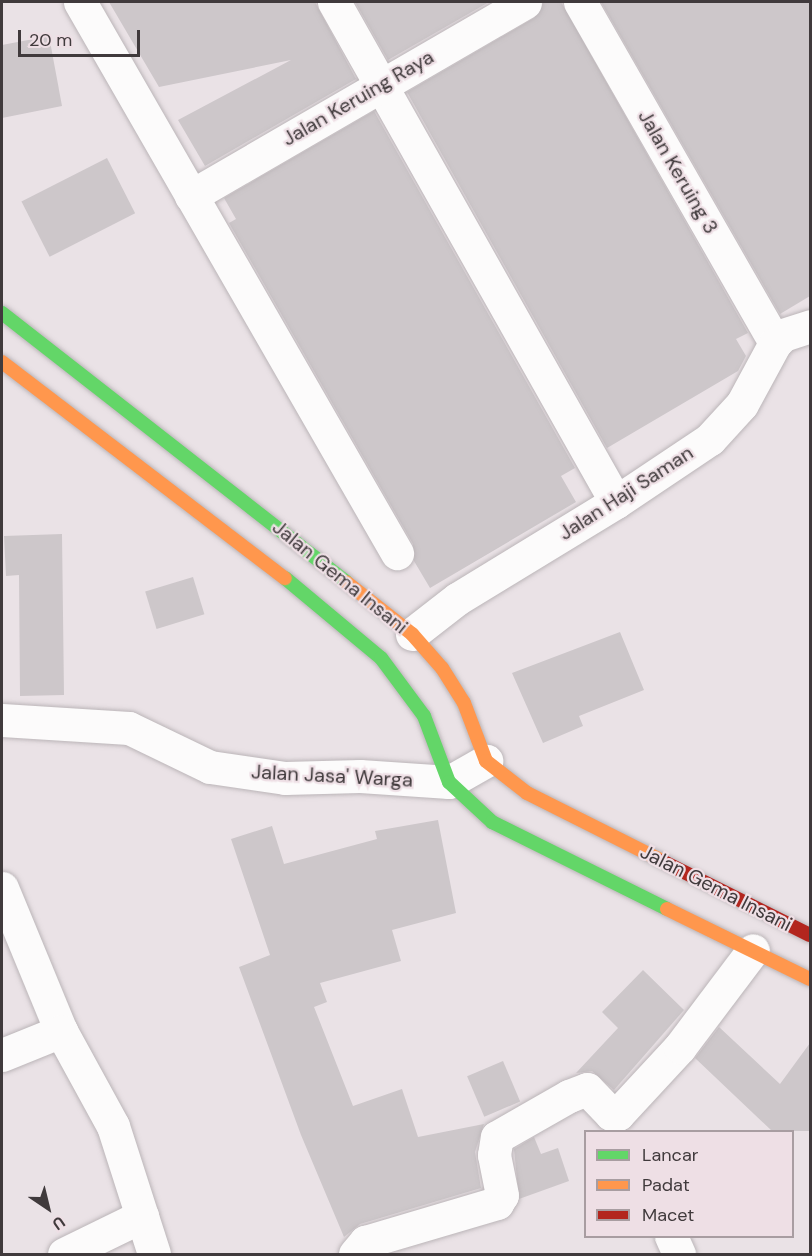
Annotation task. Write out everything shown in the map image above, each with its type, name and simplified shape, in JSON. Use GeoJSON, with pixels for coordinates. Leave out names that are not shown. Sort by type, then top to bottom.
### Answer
{"type":"FeatureCollection","features":[{"type":"Feature","properties":{"kind":"street"},"geometry":{"type":"LineString","coordinates":[[80,2],[397,553]]}},
{"type":"Feature","properties":{"kind":"street"},"geometry":{"type":"LineString","coordinates":[[334,2],[616,502]]}},
{"type":"Feature","properties":{"kind":"street","name":"Jalan Keruing Raya"},"geometry":{"type":"LineString","coordinates":[[191,196],[380,84],[525,2]]}},
{"type":"Feature","properties":{"kind":"street","name":"Jalan Keruing 3"},"geometry":{"type":"LineString","coordinates":[[580,2],[775,343]]}},
{"type":"Feature","properties":{"kind":"street","name":"Jalan Gema Insani"},"geometry":{"type":"LineString","coordinates":[[2,313],[412,634],[442,668],[464,703],[486,761],[527,793],[810,935]]}},
{"type":"Feature","properties":{"kind":"street"},"geometry":{"type":"LineString","coordinates":[[775,343],[783,335],[810,326]]}},
{"type":"Feature","properties":{"kind":"street","name":"Jalan Haji Saman"},"geometry":{"type":"LineString","coordinates":[[412,634],[457,599],[616,502],[710,439],[742,404],[775,343]]}},
{"type":"Feature","properties":{"kind":"street","name":"Jalan Gema Insani"},"geometry":{"type":"LineString","coordinates":[[2,362],[306,594],[381,658],[424,716],[449,782],[492,822],[566,847],[810,979]]}},
{"type":"Feature","properties":{"kind":"street"},"geometry":{"type":"LineString","coordinates":[[381,658],[412,634]]}},
{"type":"Feature","properties":{"kind":"street","name":"Jalan Jasa' Warga"},"geometry":{"type":"LineString","coordinates":[[2,720],[129,728],[210,767],[285,778],[360,776],[449,782]]}},
{"type":"Feature","properties":{"kind":"street"},"geometry":{"type":"LineString","coordinates":[[449,782],[486,761]]}},
{"type":"Feature","properties":{"kind":"street"},"geometry":{"type":"LineString","coordinates":[[566,847],[580,819]]}},
{"type":"Feature","properties":{"kind":"street"},"geometry":{"type":"LineString","coordinates":[[2,888],[61,1031],[113,1126],[154,1254]]}},
{"type":"Feature","properties":{"kind":"street"},"geometry":{"type":"LineString","coordinates":[[355,1254],[365,1242],[497,1203],[502,1195],[494,1155],[497,1137],[569,1096],[587,1089],[612,1123],[680,1047],[753,950]]}},
{"type":"Feature","properties":{"kind":"street"},"geometry":{"type":"LineString","coordinates":[[2,1055],[61,1031]]}},
{"type":"Feature","properties":{"kind":"street"},"geometry":{"type":"LineString","coordinates":[[64,1254],[142,1216]]}},
{"type":"Feature","properties":{"kind":"street"},"geometry":{"type":"LineString","coordinates":[[672,1238],[679,1254]]}},
{"type":"Feature","properties":{"kind":"building"},"geometry":{"type":"Polygon","coordinates":[[[109,2],[315,2],[356,79],[205,166],[178,120],[291,60],[159,87],[109,2]]]}},
{"type":"Feature","properties":{"kind":"building"},"geometry":{"type":"Polygon","coordinates":[[[355,2],[489,2],[388,60],[355,2]]]}},
{"type":"Feature","properties":{"kind":"building"},"geometry":{"type":"Polygon","coordinates":[[[544,2],[561,2],[748,333],[736,339],[746,356],[738,371],[607,448],[407,92],[534,18],[544,2]]]}},
{"type":"Feature","properties":{"kind":"building"},"geometry":{"type":"Polygon","coordinates":[[[601,2],[810,2],[810,296],[780,314],[601,2]]]}},
{"type":"Feature","properties":{"kind":"building"},"geometry":{"type":"Polygon","coordinates":[[[49,36],[62,106],[2,118],[2,45],[49,36]]]}},
{"type":"Feature","properties":{"kind":"building"},"geometry":{"type":"Polygon","coordinates":[[[374,111],[575,468],[561,476],[576,502],[430,588],[414,561],[413,544],[229,223],[236,219],[224,198],[374,111]]]}},
{"type":"Feature","properties":{"kind":"building"},"geometry":{"type":"Polygon","coordinates":[[[107,158],[135,213],[50,257],[21,202],[107,158]]]}},
{"type":"Feature","properties":{"kind":"building"},"geometry":{"type":"Polygon","coordinates":[[[62,534],[64,695],[20,696],[19,575],[6,576],[4,536],[62,534]]]}},
{"type":"Feature","properties":{"kind":"building"},"geometry":{"type":"Polygon","coordinates":[[[193,577],[204,614],[157,629],[145,592],[193,577]]]}},
{"type":"Feature","properties":{"kind":"building"},"geometry":{"type":"Polygon","coordinates":[[[620,632],[644,690],[579,716],[583,726],[543,743],[512,673],[620,632]]]}},
{"type":"Feature","properties":{"kind":"building"},"geometry":{"type":"Polygon","coordinates":[[[438,820],[456,913],[392,930],[401,961],[320,983],[327,1002],[314,1007],[353,1106],[402,1089],[418,1137],[484,1124],[475,1152],[481,1188],[360,1224],[344,1237],[301,1135],[239,967],[270,955],[231,839],[272,826],[284,864],[377,839],[375,831],[438,820]]]}},
{"type":"Feature","properties":{"kind":"building"},"geometry":{"type":"Polygon","coordinates":[[[643,970],[684,1010],[614,1090],[592,1071],[576,1073],[618,1028],[602,1012],[643,970]]]}},
{"type":"Feature","properties":{"kind":"building"},"geometry":{"type":"Polygon","coordinates":[[[719,1027],[780,1084],[810,1043],[810,1131],[771,1130],[695,1058],[719,1027]]]}},
{"type":"Feature","properties":{"kind":"building"},"geometry":{"type":"Polygon","coordinates":[[[503,1061],[520,1102],[484,1117],[467,1076],[503,1061]]]}},
{"type":"Feature","properties":{"kind":"building"},"geometry":{"type":"Polygon","coordinates":[[[534,1137],[541,1154],[558,1148],[569,1181],[519,1199],[514,1149],[534,1137]]]}},
{"type":"Feature","properties":{"kind":"traffic: fast"},"geometry":{"type":"LineString","coordinates":[[2,313],[346,582]]}},
{"type":"Feature","properties":{"kind":"traffic: fast"},"geometry":{"type":"LineString","coordinates":[[285,578],[381,658],[424,716],[449,782],[492,822],[667,909]]}},
{"type":"Feature","properties":{"kind":"traffic: slow"},"geometry":{"type":"LineString","coordinates":[[2,362],[285,578]]}},
{"type":"Feature","properties":{"kind":"traffic: slow"},"geometry":{"type":"LineString","coordinates":[[346,582],[412,634],[442,668],[464,703],[486,761],[527,793],[662,861]]}},
{"type":"Feature","properties":{"kind":"traffic: slow"},"geometry":{"type":"LineString","coordinates":[[667,909],[810,979]]}},
{"type":"Feature","properties":{"kind":"traffic: jam"},"geometry":{"type":"LineString","coordinates":[[662,861],[810,935]]}}]}
